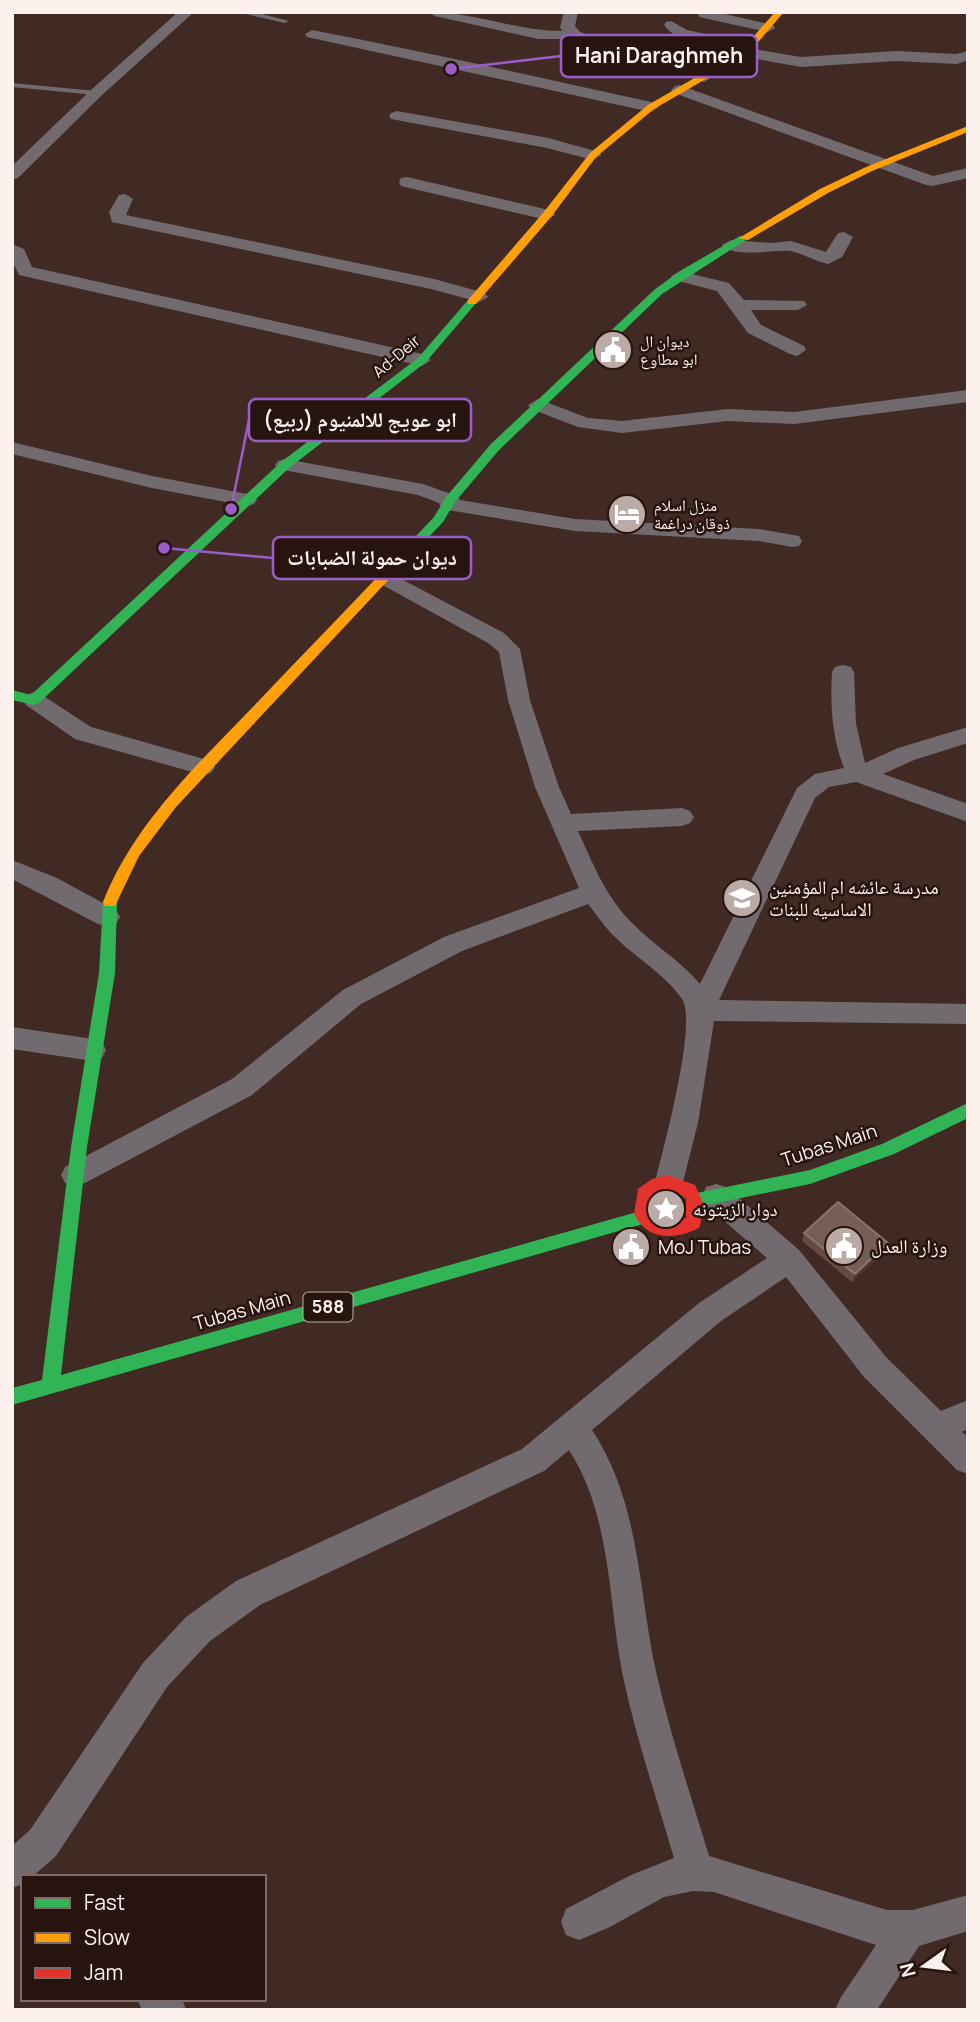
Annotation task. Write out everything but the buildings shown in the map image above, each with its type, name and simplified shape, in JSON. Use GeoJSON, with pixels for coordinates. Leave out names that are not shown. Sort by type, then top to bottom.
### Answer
{"type":"FeatureCollection","features":[{"type":"Feature","properties":{"kind":"street"},"geometry":{"type":"LineString","coordinates":[[12,175],[96,93],[187,12]]}},
{"type":"Feature","properties":{"kind":"street"},"geometry":{"type":"LineString","coordinates":[[435,12],[538,35],[575,35],[704,77]]}},
{"type":"Feature","properties":{"kind":"street"},"geometry":{"type":"LineString","coordinates":[[571,12],[567,27],[575,35]]}},
{"type":"Feature","properties":{"kind":"street","name":"Ad-Deir"},"geometry":{"type":"LineString","coordinates":[[23,698],[285,464],[422,360],[547,215],[593,155],[652,107],[746,51],[780,12]]}},
{"type":"Feature","properties":{"kind":"street"},"geometry":{"type":"LineString","coordinates":[[705,14],[768,28]]}},
{"type":"Feature","properties":{"kind":"street"},"geometry":{"type":"LineString","coordinates":[[671,25],[682,34],[727,42],[746,51]]}},
{"type":"Feature","properties":{"kind":"street"},"geometry":{"type":"LineString","coordinates":[[312,34],[652,107]]}},
{"type":"Feature","properties":{"kind":"street"},"geometry":{"type":"LineString","coordinates":[[701,45],[801,62],[896,57],[957,59],[968,55]]}},
{"type":"Feature","properties":{"kind":"street"},"geometry":{"type":"LineString","coordinates":[[679,90],[932,181],[968,173]]}},
{"type":"Feature","properties":{"kind":"street"},"geometry":{"type":"LineString","coordinates":[[397,116],[548,143],[593,155]]}},
{"type":"Feature","properties":{"kind":"street"},"geometry":{"type":"LineString","coordinates":[[50,1386],[75,1175],[107,973],[107,917],[113,890],[128,860],[202,767],[439,519],[449,502],[495,447],[652,297],[680,275],[824,191],[880,164],[968,129]]}},
{"type":"Feature","properties":{"kind":"street"},"geometry":{"type":"LineString","coordinates":[[407,182],[547,215]]}},
{"type":"Feature","properties":{"kind":"street"},"geometry":{"type":"LineString","coordinates":[[125,199],[117,212],[118,218],[434,284],[478,297]]}},
{"type":"Feature","properties":{"kind":"street"},"geometry":{"type":"LineString","coordinates":[[731,245],[771,248],[791,246],[828,259],[836,253],[844,237]]}},
{"type":"Feature","properties":{"kind":"street"},"geometry":{"type":"LineString","coordinates":[[12,249],[18,253],[25,271],[422,360]]}},
{"type":"Feature","properties":{"kind":"street"},"geometry":{"type":"LineString","coordinates":[[680,275],[723,287],[754,329],[797,350]]}},
{"type":"Feature","properties":{"kind":"street"},"geometry":{"type":"LineString","coordinates":[[738,305],[798,305]]}},
{"type":"Feature","properties":{"kind":"street"},"geometry":{"type":"LineString","coordinates":[[538,405],[585,423],[622,427],[728,415],[794,418],[968,397]]}},
{"type":"Feature","properties":{"kind":"street"},"geometry":{"type":"LineString","coordinates":[[12,448],[152,482],[247,500]]}},
{"type":"Feature","properties":{"kind":"street"},"geometry":{"type":"LineString","coordinates":[[285,464],[423,490],[449,502],[575,525],[759,535],[792,541]]}},
{"type":"Feature","properties":{"kind":"street"},"geometry":{"type":"LineString","coordinates":[[384,577],[496,638],[509,649],[522,710],[547,788],[593,892],[622,929],[691,989],[697,998],[701,1019],[684,1123],[669,1182]]}},
{"type":"Feature","properties":{"kind":"street"},"geometry":{"type":"LineString","coordinates":[[843,672],[841,705],[849,755],[858,774],[968,813]]}},
{"type":"Feature","properties":{"kind":"street"},"geometry":{"type":"LineString","coordinates":[[23,698],[83,733],[202,767]]}},
{"type":"Feature","properties":{"kind":"street"},"geometry":{"type":"LineString","coordinates":[[699,1009],[805,794],[823,779],[858,774],[906,754],[968,735]]}},
{"type":"Feature","properties":{"kind":"street"},"geometry":{"type":"LineString","coordinates":[[563,823],[682,817]]}},
{"type":"Feature","properties":{"kind":"street"},"geometry":{"type":"LineString","coordinates":[[12,869],[107,917]]}},
{"type":"Feature","properties":{"kind":"street"},"geometry":{"type":"LineString","coordinates":[[75,1175],[242,1087],[352,997],[453,944],[593,892]]}},
{"type":"Feature","properties":{"kind":"street"},"geometry":{"type":"LineString","coordinates":[[699,1009],[968,1014]]}},
{"type":"Feature","properties":{"kind":"street"},"geometry":{"type":"LineString","coordinates":[[12,1038],[93,1050]]}},
{"type":"Feature","properties":{"kind":"street","name":"Tubas Main"},"geometry":{"type":"LineString","coordinates":[[706,1198],[810,1177],[888,1149],[968,1110]]}},
{"type":"Feature","properties":{"kind":"street"},"geometry":{"type":"LineString","coordinates":[[706,1198],[698,1208],[693,1223],[677,1231],[658,1229],[644,1217],[641,1209],[644,1194],[658,1184],[669,1182],[685,1187],[706,1198],[789,1259],[876,1367],[968,1459]]}},
{"type":"Feature","properties":{"kind":"street","name":"Tubas Main"},"geometry":{"type":"LineString","coordinates":[[12,1397],[644,1217]]}},
{"type":"Feature","properties":{"kind":"street"},"geometry":{"type":"LineString","coordinates":[[19,1871],[43,1843],[155,1675],[175,1651],[214,1616],[267,1583],[533,1460],[710,1312],[789,1259]]}},
{"type":"Feature","properties":{"kind":"street"},"geometry":{"type":"LineString","coordinates":[[938,1427],[968,1413]]}},
{"type":"Feature","properties":{"kind":"street"},"geometry":{"type":"LineString","coordinates":[[572,1428],[592,1459],[614,1512],[640,1674],[696,1871]]}},
{"type":"Feature","properties":{"kind":"street"},"geometry":{"type":"LineString","coordinates":[[579,1922],[672,1874],[696,1871],[714,1874],[858,1919],[877,1929],[908,1930],[968,1913]]}},
{"type":"Feature","properties":{"kind":"street"},"geometry":{"type":"LineString","coordinates":[[855,2010],[908,1930]]}},
{"type":"Feature","properties":{"kind":"lane"},"geometry":{"type":"LineString","coordinates":[[241,12],[285,21]]}},
{"type":"Feature","properties":{"kind":"lane"},"geometry":{"type":"LineString","coordinates":[[12,85],[96,93]]}},
{"type":"Feature","properties":{"kind":"traffic: fast"},"geometry":{"type":"LineString","coordinates":[[389,572],[439,519],[450,500],[495,447],[658,292],[684,273],[744,238]]}},
{"type":"Feature","properties":{"kind":"traffic: fast"},"geometry":{"type":"LineString","coordinates":[[12,695],[34,700],[285,465],[422,360],[472,302]]}},
{"type":"Feature","properties":{"kind":"traffic: fast"},"geometry":{"type":"LineString","coordinates":[[50,1386],[79,1147],[107,973],[110,902]]}},
{"type":"Feature","properties":{"kind":"traffic: fast"},"geometry":{"type":"LineString","coordinates":[[697,1200],[810,1177],[888,1149],[968,1110]]}},
{"type":"Feature","properties":{"kind":"traffic: fast"},"geometry":{"type":"LineString","coordinates":[[12,1397],[644,1217]]}},
{"type":"Feature","properties":{"kind":"traffic: slow"},"geometry":{"type":"LineString","coordinates":[[472,302],[547,215],[593,155],[651,107],[744,53],[780,12]]}},
{"type":"Feature","properties":{"kind":"traffic: slow"},"geometry":{"type":"LineString","coordinates":[[744,238],[824,191],[869,169],[968,129]]}},
{"type":"Feature","properties":{"kind":"traffic: slow"},"geometry":{"type":"LineString","coordinates":[[110,902],[134,853],[170,803],[389,572]]}},
{"type":"Feature","properties":{"kind":"traffic: jam"},"geometry":{"type":"LineString","coordinates":[[667,1182],[683,1187],[693,1195],[696,1207],[693,1223],[672,1230],[659,1228],[643,1214],[644,1194],[658,1184],[667,1182]]}},
{"type":"Feature","properties":{"kind":"place","name":"Hani Daraghmeh"},"geometry":{"type":"Point","coordinates":[451,69]}},
{"type":"Feature","properties":{"kind":"place","name":"ديوان ال ابو مطاوع"},"geometry":{"type":"Point","coordinates":[613,350]}},
{"type":"Feature","properties":{"kind":"place","name":"ابو عويج للالمنيوم (ربيع)"},"geometry":{"type":"Point","coordinates":[231,509]}},
{"type":"Feature","properties":{"kind":"place","name":"منزل اسلام ذوقان دراغمة"},"geometry":{"type":"Point","coordinates":[627,514]}},
{"type":"Feature","properties":{"kind":"place","name":"ديوان حمولة الضبابات"},"geometry":{"type":"Point","coordinates":[164,548]}},
{"type":"Feature","properties":{"kind":"place","name":"مدرسة عائشه ام المؤمنين الاساسيه للبنات"},"geometry":{"type":"Point","coordinates":[742,898]}},
{"type":"Feature","properties":{"kind":"place","name":"دوار الزيتونه"},"geometry":{"type":"Point","coordinates":[666,1209]}},
{"type":"Feature","properties":{"kind":"place","name":"وزارة العدل"},"geometry":{"type":"Point","coordinates":[844,1246]}},
{"type":"Feature","properties":{"kind":"place","name":"MoJ Tubas"},"geometry":{"type":"Point","coordinates":[631,1247]}}]}
